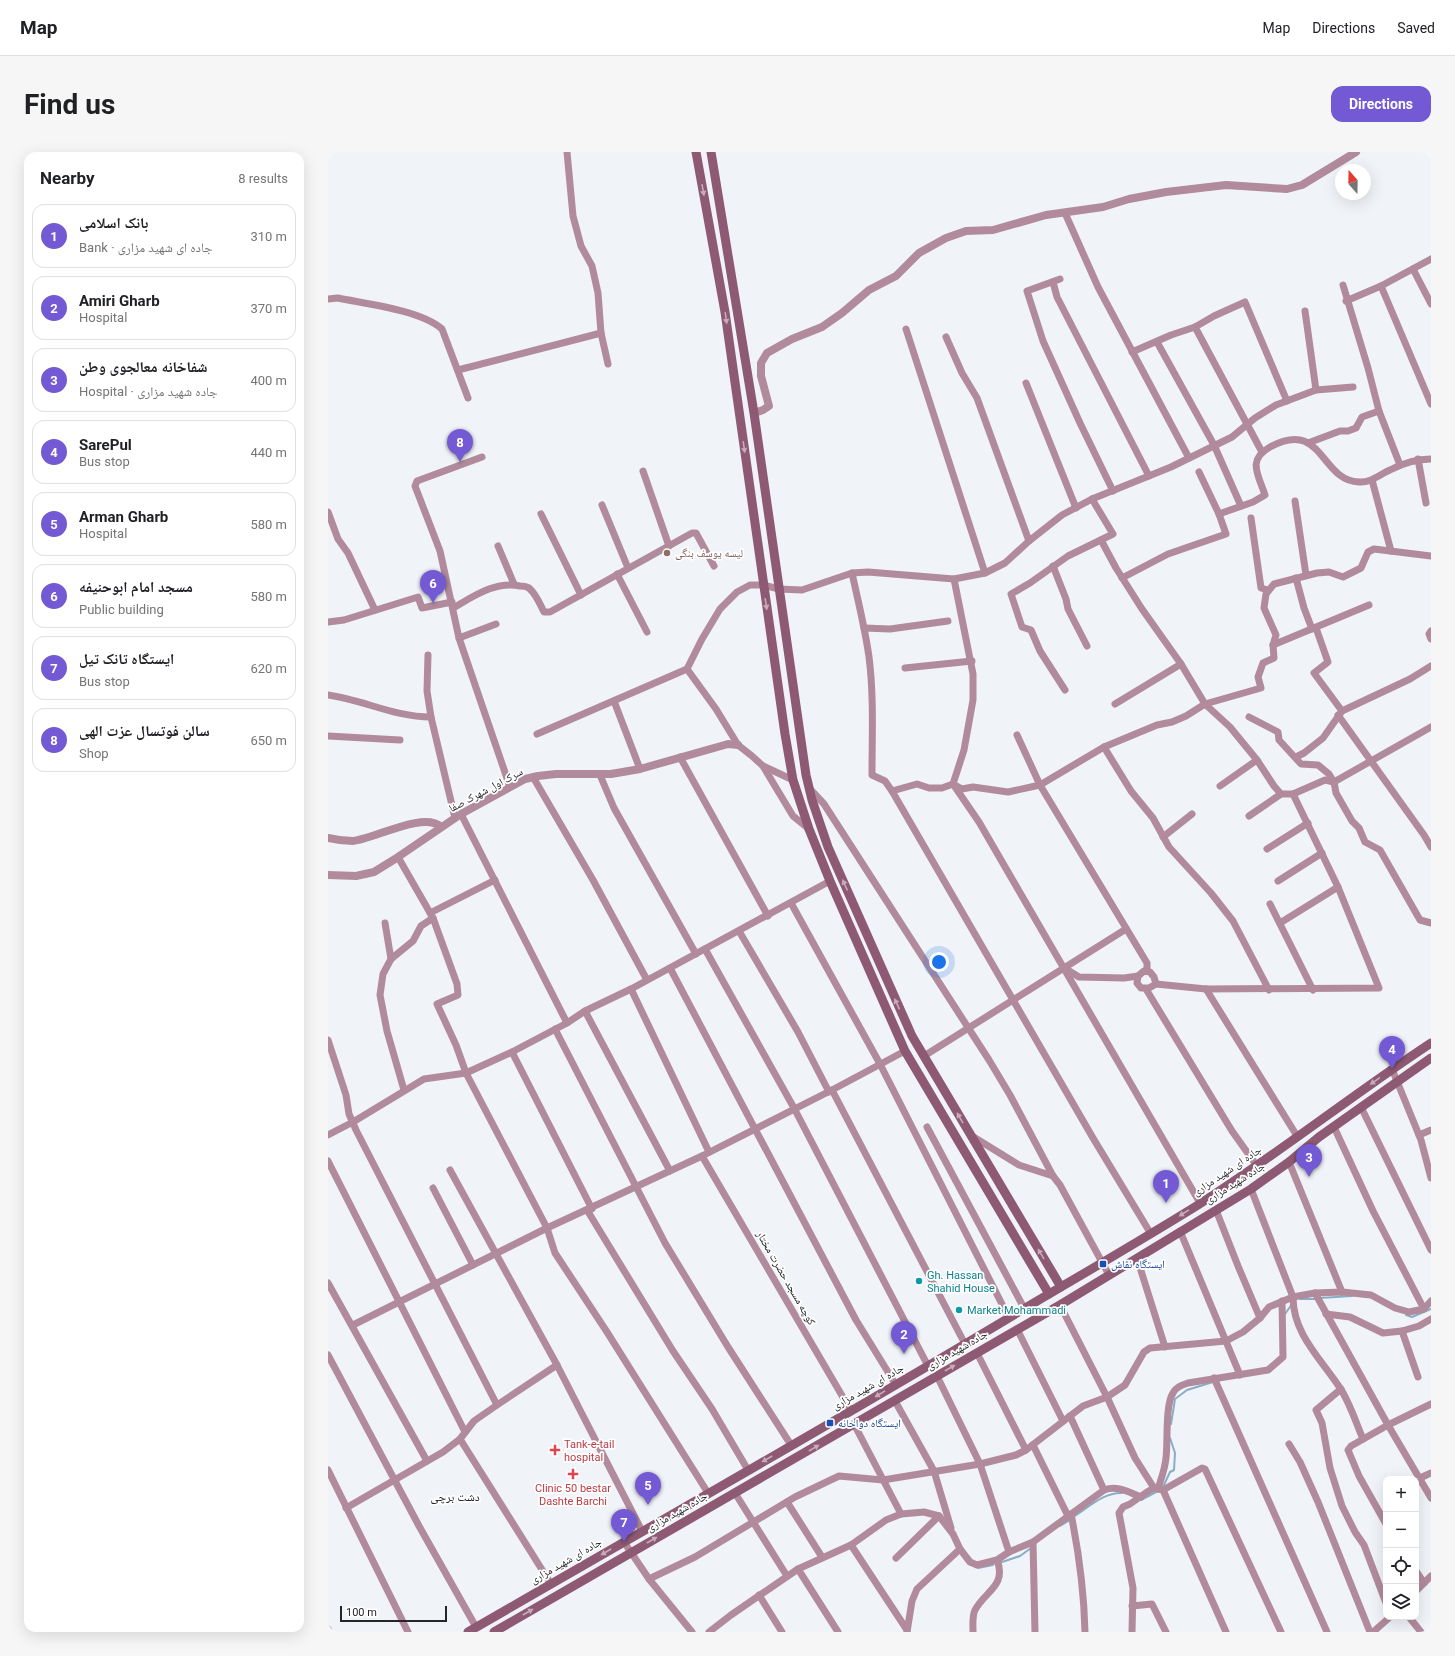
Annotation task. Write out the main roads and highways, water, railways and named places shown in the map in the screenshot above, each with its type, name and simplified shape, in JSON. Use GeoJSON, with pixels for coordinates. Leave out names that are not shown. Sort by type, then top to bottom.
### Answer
{"type":"FeatureCollection","features":[{"type":"Feature","properties":{"kind":"main road"},"geometry":{"type":"LineString","coordinates":[[696,152],[725,312],[763,585],[793,780],[799,802],[830,882],[905,1050],[1049,1294]]}},
{"type":"Feature","properties":{"kind":"main road"},"geometry":{"type":"LineString","coordinates":[[711,152],[754,413],[805,768],[812,800],[828,846],[912,1036],[1061,1287]]}},
{"type":"Feature","properties":{"kind":"main road"},"geometry":{"type":"LineString","coordinates":[[799,802],[812,800]]}},
{"type":"Feature","properties":{"kind":"main road","name":"جاده ای شهید مزاری"},"geometry":{"type":"LineString","coordinates":[[468,1632],[896,1385],[1024,1308],[1102,1264],[1257,1166],[1297,1136],[1431,1043]]}},
{"type":"Feature","properties":{"kind":"main road","name":"جاده شهید مزاری"},"geometry":{"type":"LineString","coordinates":[[494,1632],[1060,1305],[1138,1258],[1251,1188],[1289,1162],[1301,1151],[1361,1107],[1431,1058]]}},
{"type":"Feature","properties":{"kind":"waterway"},"geometry":{"type":"LineString","coordinates":[[1320,1298],[1352,1296]]}},
{"type":"Feature","properties":{"kind":"waterway"},"geometry":{"type":"LineString","coordinates":[[1300,1299],[1316,1299]]}},
{"type":"Feature","properties":{"kind":"waterway"},"geometry":{"type":"LineString","coordinates":[[1285,1314],[1292,1304]]}},
{"type":"Feature","properties":{"kind":"waterway"},"geometry":{"type":"LineString","coordinates":[[1406,1315],[1412,1317],[1431,1309]]}},
{"type":"Feature","properties":{"kind":"waterway"},"geometry":{"type":"LineString","coordinates":[[1171,1424],[1175,1399],[1187,1390],[1213,1382]]}},
{"type":"Feature","properties":{"kind":"waterway"},"geometry":{"type":"LineString","coordinates":[[1163,1487],[1170,1472],[1174,1470],[1175,1453],[1170,1438]]}},
{"type":"Feature","properties":{"kind":"waterway"},"geometry":{"type":"LineString","coordinates":[[1141,1500],[1158,1491]]}},
{"type":"Feature","properties":{"kind":"waterway"},"geometry":{"type":"LineString","coordinates":[[1073,1517],[1096,1501],[1115,1493],[1122,1493]]}},
{"type":"Feature","properties":{"kind":"waterway"},"geometry":{"type":"LineString","coordinates":[[1060,1526],[1070,1520]]}},
{"type":"Feature","properties":{"kind":"waterway"},"geometry":{"type":"LineString","coordinates":[[999,1563],[1020,1556],[1031,1548]]}},
{"type":"Feature","properties":{"kind":"waterway"},"geometry":{"type":"LineString","coordinates":[[978,1568],[993,1565]]}},
{"type":"Feature","properties":{"kind":"place","name":"سالن فوتسال عزت الهی"},"geometry":{"type":"Point","coordinates":[460,462]}},
{"type":"Feature","properties":{"kind":"place","name":"لیسه یوسف بنگی"},"geometry":{"type":"Point","coordinates":[667,553]}},
{"type":"Feature","properties":{"kind":"place","name":"مسجد امام ابوحنیفه"},"geometry":{"type":"Point","coordinates":[433,603]}},
{"type":"Feature","properties":{"kind":"place","name":"SarePul"},"geometry":{"type":"Point","coordinates":[1392,1069]}},
{"type":"Feature","properties":{"kind":"place","name":"شفاخانه معالجوی وطن"},"geometry":{"type":"Point","coordinates":[1309,1177]}},
{"type":"Feature","properties":{"kind":"place","name":"بانک اسلامی"},"geometry":{"type":"Point","coordinates":[1166,1203]}},
{"type":"Feature","properties":{"kind":"place","name":"ایستگاه نقاش"},"geometry":{"type":"Point","coordinates":[1103,1264]}},
{"type":"Feature","properties":{"kind":"place","name":"Gh. Hassan Shahid House"},"geometry":{"type":"Point","coordinates":[919,1281]}},
{"type":"Feature","properties":{"kind":"place","name":"Market Mohammadi"},"geometry":{"type":"Point","coordinates":[959,1310]}},
{"type":"Feature","properties":{"kind":"place","name":"Amiri Gharb"},"geometry":{"type":"Point","coordinates":[904,1354]}},
{"type":"Feature","properties":{"kind":"place","name":"ایستگاه دواخانه"},"geometry":{"type":"Point","coordinates":[830,1423]}},
{"type":"Feature","properties":{"kind":"place","name":"Tank-e-tail hospital"},"geometry":{"type":"Point","coordinates":[555,1450]}},
{"type":"Feature","properties":{"kind":"place","name":"Clinic 50 bestar Dashte Barchi"},"geometry":{"type":"Point","coordinates":[573,1474]}},
{"type":"Feature","properties":{"kind":"place","name":"Arman Gharb"},"geometry":{"type":"Point","coordinates":[648,1505]}},
{"type":"Feature","properties":{"kind":"place","name":"ایستگاه تانک تیل"},"geometry":{"type":"Point","coordinates":[624,1542]}},
{"type":"Feature","properties":{"kind":"district","name":"دشت برچی"},"geometry":{"type":"Point","coordinates":[455,1497]}}]}
